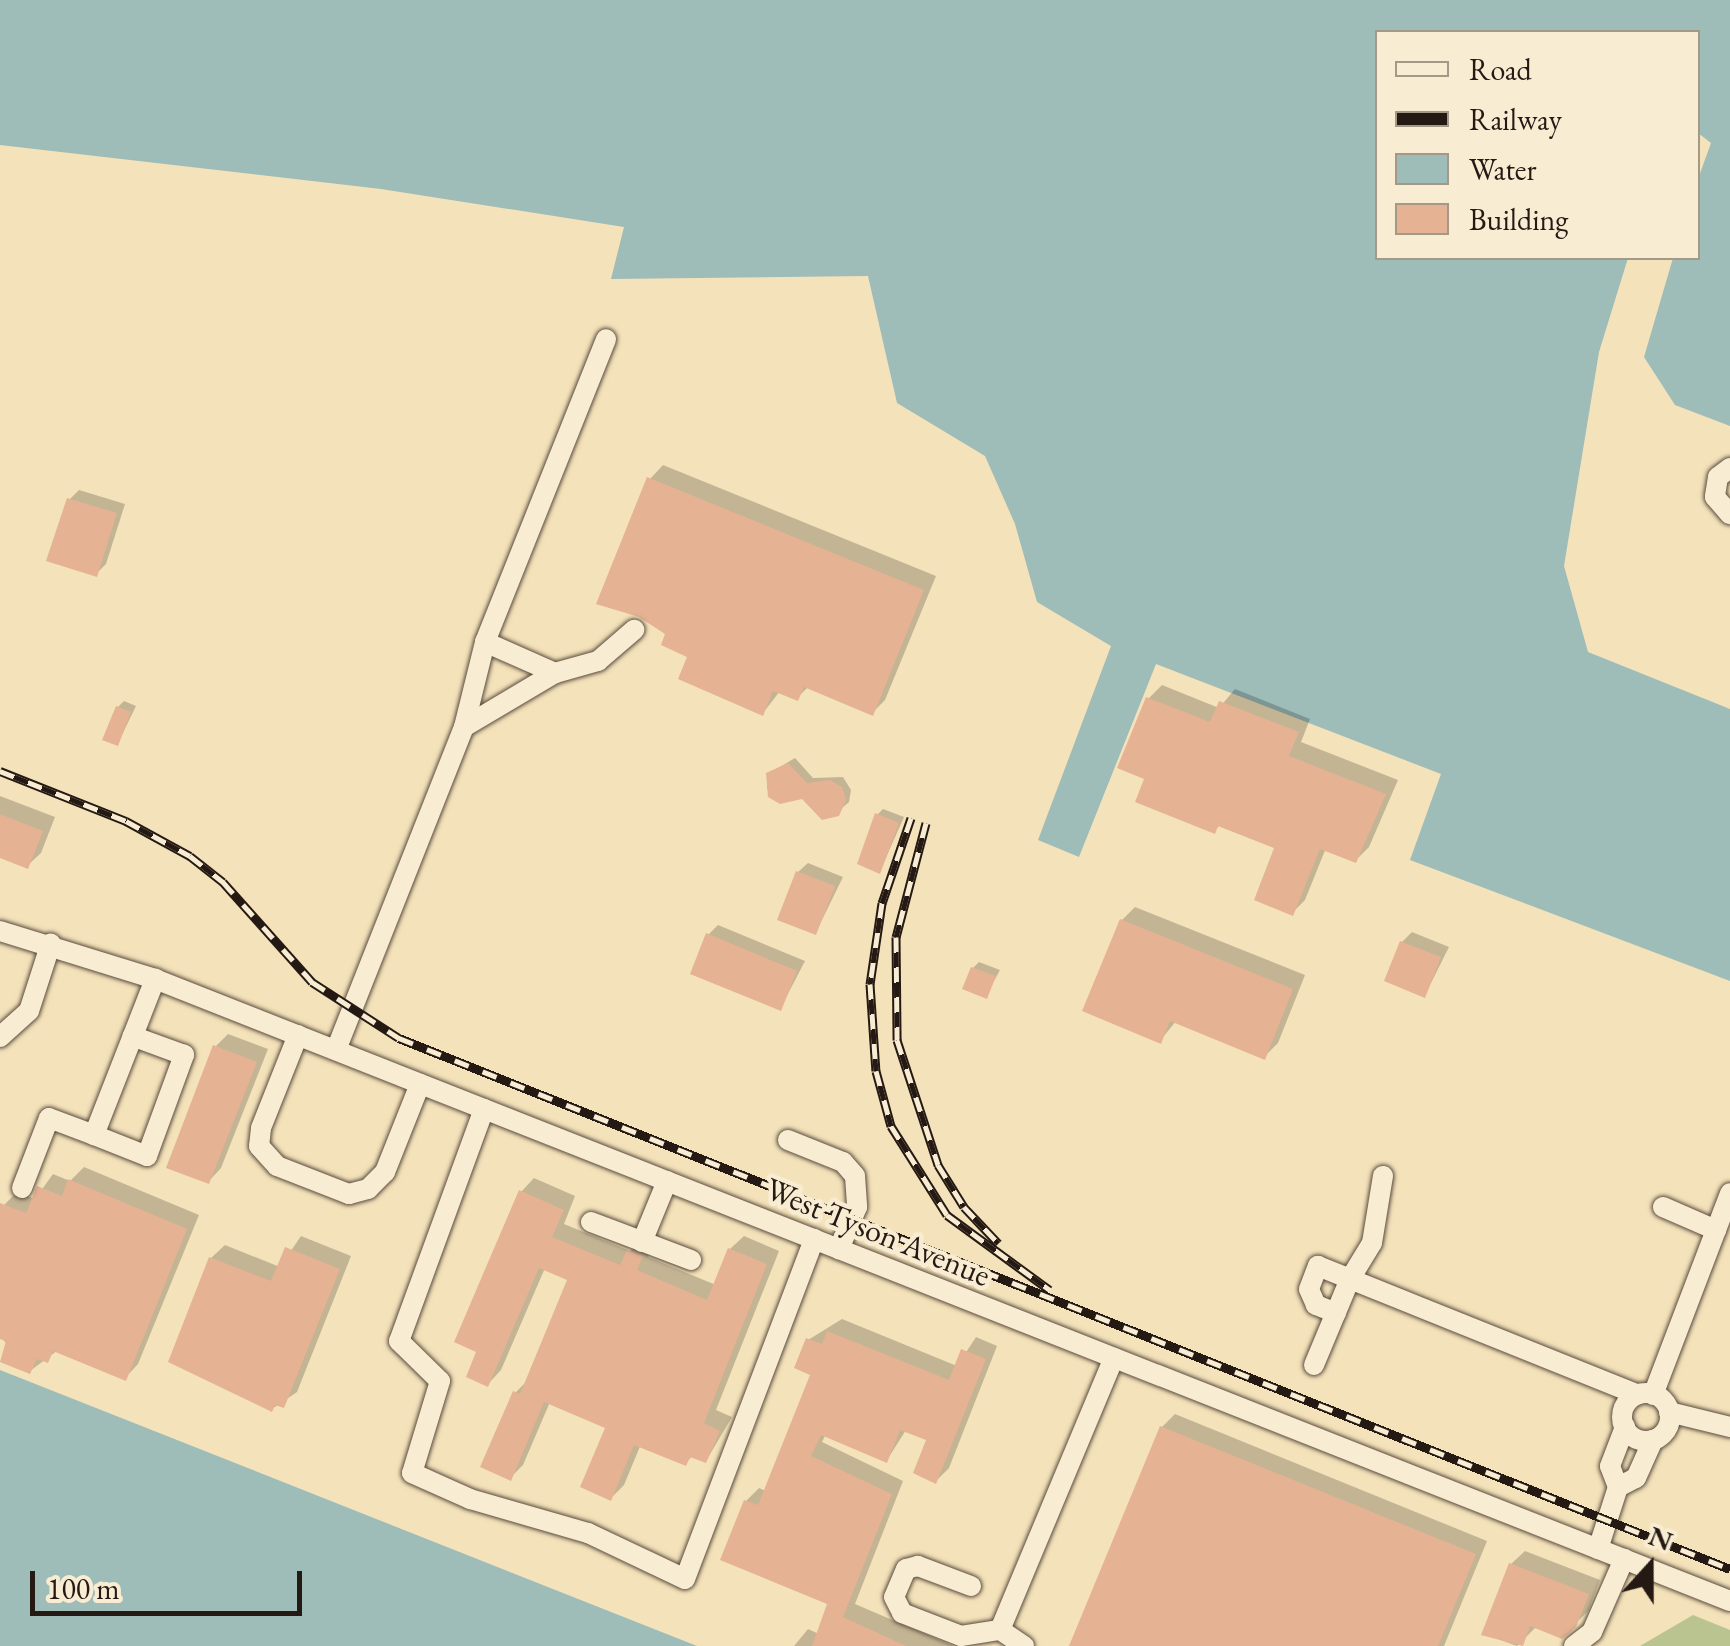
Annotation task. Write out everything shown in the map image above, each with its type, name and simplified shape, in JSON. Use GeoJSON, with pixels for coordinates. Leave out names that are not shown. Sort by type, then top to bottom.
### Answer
{"type":"FeatureCollection","features":[{"type":"Feature","properties":{"kind":"street"},"geometry":{"type":"LineString","coordinates":[[336,1050],[464,728],[484,642],[606,339]]}},
{"type":"Feature","properties":{"kind":"street"},"geometry":{"type":"LineString","coordinates":[[1730,468],[1718,477],[1715,498],[1730,514]]}},
{"type":"Feature","properties":{"kind":"street"},"geometry":{"type":"LineString","coordinates":[[464,728],[554,673],[598,661],[634,630]]}},
{"type":"Feature","properties":{"kind":"street"},"geometry":{"type":"LineString","coordinates":[[484,642],[554,673]]}},
{"type":"Feature","properties":{"kind":"street","name":"West Tyson Avenue"},"geometry":{"type":"LineString","coordinates":[[0,931],[51,942],[155,979],[1730,1601]]}},
{"type":"Feature","properties":{"kind":"street"},"geometry":{"type":"LineString","coordinates":[[0,1037],[29,1011],[51,942]]}},
{"type":"Feature","properties":{"kind":"street"},"geometry":{"type":"LineString","coordinates":[[94,1135],[155,979]]}},
{"type":"Feature","properties":{"kind":"street"},"geometry":{"type":"LineString","coordinates":[[298,1035],[259,1146],[294,1173],[348,1194],[368,1189],[385,1172],[420,1084]]}},
{"type":"Feature","properties":{"kind":"street"},"geometry":{"type":"LineString","coordinates":[[22,1188],[49,1118],[147,1156],[184,1055],[132,1036]]}},
{"type":"Feature","properties":{"kind":"street"},"geometry":{"type":"LineString","coordinates":[[484,1109],[399,1341],[440,1381],[412,1473],[470,1499],[588,1533],[686,1579],[814,1240]]}},
{"type":"Feature","properties":{"kind":"street"},"geometry":{"type":"LineString","coordinates":[[788,1140],[843,1162],[855,1176],[856,1207],[838,1249]]}},
{"type":"Feature","properties":{"kind":"street"},"geometry":{"type":"LineString","coordinates":[[1314,1365],[1350,1279],[1372,1243],[1384,1176]]}},
{"type":"Feature","properties":{"kind":"street"},"geometry":{"type":"LineString","coordinates":[[642,1242],[667,1181]]}},
{"type":"Feature","properties":{"kind":"street"},"geometry":{"type":"LineString","coordinates":[[1598,1549],[1618,1487],[1610,1466],[1625,1427],[1624,1409],[1646,1395],[1730,1193]]}},
{"type":"Feature","properties":{"kind":"street"},"geometry":{"type":"LineString","coordinates":[[1664,1207],[1716,1230]]}},
{"type":"Feature","properties":{"kind":"street"},"geometry":{"type":"LineString","coordinates":[[591,1222],[691,1260]]}},
{"type":"Feature","properties":{"kind":"street"},"geometry":{"type":"LineString","coordinates":[[1336,1314],[1316,1306],[1308,1289],[1318,1266],[1646,1395],[1669,1412],[1730,1427]]}},
{"type":"Feature","properties":{"kind":"street"},"geometry":{"type":"LineString","coordinates":[[1000,1630],[1114,1358]]}},
{"type":"Feature","properties":{"kind":"street"},"geometry":{"type":"LineString","coordinates":[[1625,1427],[1638,1440],[1653,1440],[1666,1432],[1669,1412]]}},
{"type":"Feature","properties":{"kind":"street"},"geometry":{"type":"LineString","coordinates":[[1618,1487],[1636,1478],[1653,1440]]}},
{"type":"Feature","properties":{"kind":"street"},"geometry":{"type":"LineString","coordinates":[[1574,1646],[1592,1632],[1624,1559]]}},
{"type":"Feature","properties":{"kind":"street"},"geometry":{"type":"LineString","coordinates":[[970,1586],[918,1566],[906,1570],[894,1598],[902,1613],[961,1636],[1000,1630],[1024,1646]]}},
{"type":"Feature","properties":{"kind":"green space"},"geometry":{"type":"Polygon","coordinates":[[[1693,1615],[1730,1630],[1730,1646],[1640,1646],[1693,1615]]]}},
{"type":"Feature","properties":{"kind":"water"},"geometry":{"type":"Polygon","coordinates":[[[0,0],[1730,0],[1730,426],[1675,405],[1644,357],[1672,260],[1700,260],[1700,173],[1711,143],[1700,135],[1700,30],[1375,30],[1375,260],[1627,260],[1599,352],[1564,566],[1588,652],[1730,709],[1730,981],[1410,860],[1441,774],[1156,664],[1079,857],[1038,840],[1111,646],[1037,602],[1015,524],[985,456],[897,403],[868,276],[611,279],[624,227],[381,189],[0,145],[0,0]]]}},
{"type":"Feature","properties":{"kind":"water"},"geometry":{"type":"Polygon","coordinates":[[[0,1370],[697,1646],[0,1646],[0,1370]]]}},
{"type":"Feature","properties":{"kind":"building"},"geometry":{"type":"Polygon","coordinates":[[[647,477],[924,590],[873,716],[804,687],[798,701],[773,691],[763,716],[678,679],[687,657],[661,645],[665,634],[639,617],[596,604],[647,477]]]}},
{"type":"Feature","properties":{"kind":"building"},"geometry":{"type":"Polygon","coordinates":[[[67,498],[117,513],[97,577],[46,561],[67,498]]]}},
{"type":"Feature","properties":{"kind":"building"},"geometry":{"type":"Polygon","coordinates":[[[1146,697],[1210,722],[1219,701],[1299,732],[1289,756],[1386,794],[1356,863],[1320,849],[1293,916],[1254,900],[1274,848],[1218,826],[1215,834],[1135,802],[1144,779],[1117,768],[1146,697]]]}},
{"type":"Feature","properties":{"kind":"building"},"geometry":{"type":"Polygon","coordinates":[[[116,706],[131,712],[118,746],[102,740],[116,706]]]}},
{"type":"Feature","properties":{"kind":"building"},"geometry":{"type":"Polygon","coordinates":[[[788,763],[807,783],[830,780],[842,787],[846,800],[839,816],[822,820],[802,799],[780,804],[768,797],[766,773],[788,763]]]}},
{"type":"Feature","properties":{"kind":"building"},"geometry":{"type":"Polygon","coordinates":[[[875,813],[899,823],[880,874],[857,864],[875,813]]]}},
{"type":"Feature","properties":{"kind":"building"},"geometry":{"type":"Polygon","coordinates":[[[0,814],[43,831],[28,869],[0,858],[0,814]]]}},
{"type":"Feature","properties":{"kind":"building"},"geometry":{"type":"Polygon","coordinates":[[[796,871],[835,886],[816,935],[777,920],[796,871]]]}},
{"type":"Feature","properties":{"kind":"building"},"geometry":{"type":"Polygon","coordinates":[[[1120,919],[1293,989],[1265,1060],[1170,1021],[1161,1044],[1082,1011],[1120,919]]]}},
{"type":"Feature","properties":{"kind":"building"},"geometry":{"type":"Polygon","coordinates":[[[706,933],[797,971],[781,1011],[690,974],[706,933]]]}},
{"type":"Feature","properties":{"kind":"building"},"geometry":{"type":"Polygon","coordinates":[[[1400,941],[1441,957],[1425,998],[1384,981],[1400,941]]]}},
{"type":"Feature","properties":{"kind":"building"},"geometry":{"type":"Polygon","coordinates":[[[971,967],[996,976],[987,999],[962,989],[971,967]]]}},
{"type":"Feature","properties":{"kind":"building"},"geometry":{"type":"Polygon","coordinates":[[[213,1045],[257,1062],[209,1184],[166,1168],[213,1045]]]}},
{"type":"Feature","properties":{"kind":"building"},"geometry":{"type":"Polygon","coordinates":[[[68,1179],[187,1229],[126,1381],[53,1351],[48,1363],[37,1359],[30,1374],[0,1362],[6,1341],[0,1339],[0,1203],[26,1213],[37,1186],[62,1196],[68,1179]]]}},
{"type":"Feature","properties":{"kind":"building"},"geometry":{"type":"Polygon","coordinates":[[[519,1190],[564,1210],[552,1237],[620,1265],[627,1250],[643,1256],[637,1270],[707,1300],[728,1248],[767,1264],[704,1423],[720,1431],[706,1463],[690,1457],[686,1466],[634,1445],[611,1501],[580,1487],[605,1428],[544,1402],[511,1481],[480,1467],[513,1391],[520,1394],[567,1280],[539,1268],[488,1387],[466,1377],[476,1352],[454,1342],[519,1190]]]}},
{"type":"Feature","properties":{"kind":"building"},"geometry":{"type":"Polygon","coordinates":[[[285,1247],[340,1269],[284,1408],[275,1405],[272,1412],[168,1362],[209,1257],[271,1281],[285,1247]]]}},
{"type":"Feature","properties":{"kind":"building"},"geometry":{"type":"Polygon","coordinates":[[[827,1331],[949,1380],[961,1349],[986,1359],[936,1484],[913,1473],[926,1440],[900,1430],[887,1463],[821,1435],[811,1456],[892,1494],[843,1617],[906,1646],[812,1646],[827,1604],[720,1560],[744,1500],[758,1505],[810,1375],[794,1368],[806,1338],[822,1344],[827,1331]]]}},
{"type":"Feature","properties":{"kind":"building"},"geometry":{"type":"Polygon","coordinates":[[[1160,1426],[1476,1554],[1438,1646],[1069,1646],[1160,1426]]]}},
{"type":"Feature","properties":{"kind":"building"},"geometry":{"type":"Polygon","coordinates":[[[1509,1563],[1589,1594],[1576,1627],[1562,1639],[1530,1626],[1523,1646],[1481,1635],[1509,1563]]]}},
{"type":"Feature","properties":{"kind":"railway"},"geometry":{"type":"LineString","coordinates":[[0,771],[126,821],[190,856],[223,882],[312,982],[399,1038],[1730,1569]]}},
{"type":"Feature","properties":{"kind":"railway"},"geometry":{"type":"LineString","coordinates":[[911,818],[882,903],[870,984],[876,1071],[891,1126],[947,1215],[1050,1290]]}},
{"type":"Feature","properties":{"kind":"railway"},"geometry":{"type":"LineString","coordinates":[[926,823],[896,937],[897,1040],[938,1165],[964,1207],[998,1243]]}}]}
